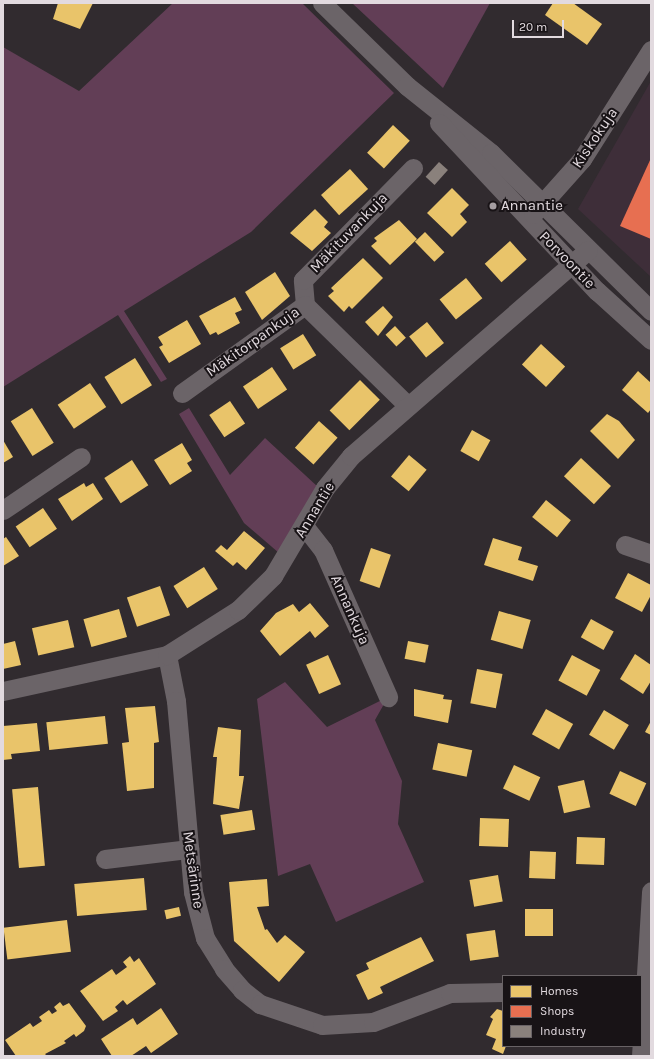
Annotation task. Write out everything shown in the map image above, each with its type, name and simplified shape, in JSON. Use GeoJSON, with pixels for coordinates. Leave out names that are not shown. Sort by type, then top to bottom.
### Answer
{"type":"FeatureCollection","features":[{"type":"Feature","properties":{"kind":"street","name":"Porvoontie"},"geometry":{"type":"LineString","coordinates":[[322,3],[407,86],[528,220],[573,266],[651,340]]}},
{"type":"Feature","properties":{"kind":"street","name":"Kiskokuja"},"geometry":{"type":"LineString","coordinates":[[528,220],[543,205],[582,159],[651,50]]}},
{"type":"Feature","properties":{"kind":"street","name":"Porvoontie"},"geometry":{"type":"LineString","coordinates":[[407,86],[491,153],[651,311]]}},
{"type":"Feature","properties":{"kind":"street","name":"Mäkituvankuja"},"geometry":{"type":"LineString","coordinates":[[305,305],[304,280],[413,168]]}},
{"type":"Feature","properties":{"kind":"street","name":"Annantie"},"geometry":{"type":"LineString","coordinates":[[3,691],[167,655],[238,610],[274,576],[305,527],[325,488],[351,456],[407,405],[573,266],[588,250]]}},
{"type":"Feature","properties":{"kind":"street","name":"Mäkitorpankuja"},"geometry":{"type":"LineString","coordinates":[[182,393],[305,305],[407,405]]}},
{"type":"Feature","properties":{"kind":"street"},"geometry":{"type":"LineString","coordinates":[[3,510],[81,457]]}},
{"type":"Feature","properties":{"kind":"street","name":"Annankuja"},"geometry":{"type":"LineString","coordinates":[[305,527],[323,550],[388,697]]}},
{"type":"Feature","properties":{"kind":"street"},"geometry":{"type":"LineString","coordinates":[[625,545],[651,554]]}},
{"type":"Feature","properties":{"kind":"street","name":"Metsärinne"},"geometry":{"type":"LineString","coordinates":[[167,655],[176,701],[193,892],[205,938],[224,969],[260,1004],[322,1025],[373,1022],[450,993],[502,992]]}},
{"type":"Feature","properties":{"kind":"street"},"geometry":{"type":"LineString","coordinates":[[105,859],[189,849]]}},
{"type":"Feature","properties":{"kind":"street"},"geometry":{"type":"LineString","coordinates":[[642,1018],[644,960],[651,891]]}},
{"type":"Feature","properties":{"kind":"shaded area"},"geometry":{"type":"Polygon","coordinates":[[[173,3],[302,3],[394,93],[251,232],[124,311],[167,379],[161,382],[118,315],[3,387],[3,47],[79,91],[173,3]]]}},
{"type":"Feature","properties":{"kind":"shaded area"},"geometry":{"type":"Polygon","coordinates":[[[352,3],[490,3],[443,88],[352,3]]]}},
{"type":"Feature","properties":{"kind":"shaded area"},"geometry":{"type":"Polygon","coordinates":[[[651,81],[651,277],[578,209],[651,81]]]}},
{"type":"Feature","properties":{"kind":"shaded area"},"geometry":{"type":"Polygon","coordinates":[[[189,408],[230,475],[265,438],[318,487],[279,553],[244,523],[179,414],[189,408]]]}},
{"type":"Feature","properties":{"kind":"shaded area"},"geometry":{"type":"Polygon","coordinates":[[[285,682],[327,727],[388,697],[375,720],[402,781],[398,824],[424,882],[336,922],[310,864],[278,876],[257,699],[285,682]]]}},
{"type":"Feature","properties":{"kind":"building: Homes"},"geometry":{"type":"Polygon","coordinates":[[[58,3],[93,3],[80,29],[53,19],[58,3]]]}},
{"type":"Feature","properties":{"kind":"building: Homes"},"geometry":{"type":"Polygon","coordinates":[[[553,3],[573,3],[602,24],[587,45],[545,15],[553,3]]]}},
{"type":"Feature","properties":{"kind":"building: Homes"},"geometry":{"type":"Polygon","coordinates":[[[393,125],[410,141],[384,168],[367,153],[393,125]]]}},
{"type":"Feature","properties":{"kind":"building: Homes"},"geometry":{"type":"Polygon","coordinates":[[[350,169],[368,189],[339,215],[321,195],[350,169]]]}},
{"type":"Feature","properties":{"kind":"building: Homes"},"geometry":{"type":"Polygon","coordinates":[[[452,188],[469,205],[460,214],[467,222],[452,237],[427,213],[452,188]]]}},
{"type":"Feature","properties":{"kind":"building: Homes"},"geometry":{"type":"Polygon","coordinates":[[[315,209],[328,222],[324,227],[331,233],[312,251],[290,233],[315,209]]]}},
{"type":"Feature","properties":{"kind":"building: Homes"},"geometry":{"type":"Polygon","coordinates":[[[399,220],[417,239],[390,265],[371,246],[377,241],[374,238],[399,220]]]}},
{"type":"Feature","properties":{"kind":"building: Homes"},"geometry":{"type":"Polygon","coordinates":[[[425,232],[444,252],[434,262],[415,242],[425,232]]]}},
{"type":"Feature","properties":{"kind":"building: Homes"},"geometry":{"type":"Polygon","coordinates":[[[510,241],[527,260],[501,282],[485,264],[510,241]]]}},
{"type":"Feature","properties":{"kind":"building: Homes"},"geometry":{"type":"Polygon","coordinates":[[[363,258],[383,278],[352,309],[349,306],[344,312],[328,296],[334,291],[331,288],[363,258]]]}},
{"type":"Feature","properties":{"kind":"building: Homes"},"geometry":{"type":"Polygon","coordinates":[[[275,272],[290,296],[262,320],[245,292],[275,272]]]}},
{"type":"Feature","properties":{"kind":"building: Homes"},"geometry":{"type":"Polygon","coordinates":[[[466,278],[482,298],[456,320],[440,299],[466,278]]]}},
{"type":"Feature","properties":{"kind":"building: Homes"},"geometry":{"type":"Polygon","coordinates":[[[235,297],[242,310],[235,313],[240,323],[218,335],[216,332],[210,335],[199,316],[235,297]]]}},
{"type":"Feature","properties":{"kind":"building: Homes"},"geometry":{"type":"Polygon","coordinates":[[[383,306],[393,317],[378,336],[365,322],[383,306]]]}},
{"type":"Feature","properties":{"kind":"building: Homes"},"geometry":{"type":"Polygon","coordinates":[[[187,320],[201,344],[169,363],[159,347],[163,345],[158,337],[187,320]]]}},
{"type":"Feature","properties":{"kind":"building: Homes"},"geometry":{"type":"Polygon","coordinates":[[[427,322],[444,343],[426,357],[409,336],[427,322]]]}},
{"type":"Feature","properties":{"kind":"building: Homes"},"geometry":{"type":"Polygon","coordinates":[[[395,326],[406,338],[396,347],[385,335],[395,326]]]}},
{"type":"Feature","properties":{"kind":"building: Homes"},"geometry":{"type":"Polygon","coordinates":[[[303,334],[316,355],[293,370],[280,348],[303,334]]]}},
{"type":"Feature","properties":{"kind":"building: Homes"},"geometry":{"type":"Polygon","coordinates":[[[541,344],[565,367],[546,387],[522,364],[541,344]]]}},
{"type":"Feature","properties":{"kind":"building: Homes"},"geometry":{"type":"Polygon","coordinates":[[[135,358],[152,385],[121,404],[104,377],[135,358]]]}},
{"type":"Feature","properties":{"kind":"building: Homes"},"geometry":{"type":"Polygon","coordinates":[[[272,367],[287,389],[258,409],[243,387],[272,367]]]}},
{"type":"Feature","properties":{"kind":"building: Homes"},"geometry":{"type":"Polygon","coordinates":[[[638,371],[651,383],[651,409],[648,413],[622,390],[638,371]]]}},
{"type":"Feature","properties":{"kind":"building: Homes"},"geometry":{"type":"Polygon","coordinates":[[[360,380],[380,400],[349,430],[330,410],[360,380]]]}},
{"type":"Feature","properties":{"kind":"building: Homes"},"geometry":{"type":"Polygon","coordinates":[[[90,383],[106,407],[74,429],[58,405],[90,383]]]}},
{"type":"Feature","properties":{"kind":"building: Homes"},"geometry":{"type":"Polygon","coordinates":[[[230,401],[245,423],[224,437],[209,415],[230,401]]]}},
{"type":"Feature","properties":{"kind":"building: Homes"},"geometry":{"type":"Polygon","coordinates":[[[32,408],[54,443],[33,456],[11,421],[32,408]]]}},
{"type":"Feature","properties":{"kind":"building: Homes"},"geometry":{"type":"Polygon","coordinates":[[[607,414],[619,421],[635,440],[618,459],[590,431],[607,414]]]}},
{"type":"Feature","properties":{"kind":"building: Homes"},"geometry":{"type":"Polygon","coordinates":[[[319,421],[338,438],[313,464],[295,448],[319,421]]]}},
{"type":"Feature","properties":{"kind":"building: Homes"},"geometry":{"type":"Polygon","coordinates":[[[472,430],[490,440],[479,461],[460,451],[472,430]]]}},
{"type":"Feature","properties":{"kind":"building: Homes"},"geometry":{"type":"Polygon","coordinates":[[[3,440],[13,457],[3,463],[3,440]]]}},
{"type":"Feature","properties":{"kind":"building: Homes"},"geometry":{"type":"Polygon","coordinates":[[[182,443],[192,460],[187,463],[192,471],[170,485],[154,460],[182,443]]]}},
{"type":"Feature","properties":{"kind":"building: Homes"},"geometry":{"type":"Polygon","coordinates":[[[409,455],[427,470],[409,491],[391,476],[409,455]]]}},
{"type":"Feature","properties":{"kind":"building: Homes"},"geometry":{"type":"Polygon","coordinates":[[[581,458],[611,486],[594,504],[564,476],[581,458]]]}},
{"type":"Feature","properties":{"kind":"building: Homes"},"geometry":{"type":"Polygon","coordinates":[[[132,460],[148,485],[121,503],[104,478],[132,460]]]}},
{"type":"Feature","properties":{"kind":"building: Homes"},"geometry":{"type":"Polygon","coordinates":[[[84,483],[86,487],[93,483],[103,499],[72,521],[58,499],[84,483]]]}},
{"type":"Feature","properties":{"kind":"building: Homes"},"geometry":{"type":"Polygon","coordinates":[[[546,500],[571,520],[557,537],[532,517],[546,500]]]}},
{"type":"Feature","properties":{"kind":"building: Homes"},"geometry":{"type":"Polygon","coordinates":[[[43,508],[57,529],[30,547],[16,526],[43,508]]]}},
{"type":"Feature","properties":{"kind":"building: Homes"},"geometry":{"type":"Polygon","coordinates":[[[244,531],[265,548],[246,570],[237,562],[233,566],[215,551],[221,545],[227,550],[244,531]]]}},
{"type":"Feature","properties":{"kind":"building: Homes"},"geometry":{"type":"Polygon","coordinates":[[[6,537],[19,556],[3,566],[3,539],[6,537]]]}},
{"type":"Feature","properties":{"kind":"building: Homes"},"geometry":{"type":"Polygon","coordinates":[[[493,538],[522,547],[518,560],[538,566],[533,581],[484,565],[493,538]]]}},
{"type":"Feature","properties":{"kind":"building: Homes"},"geometry":{"type":"Polygon","coordinates":[[[371,548],[391,555],[379,588],[360,581],[371,548]]]}},
{"type":"Feature","properties":{"kind":"building: Homes"},"geometry":{"type":"Polygon","coordinates":[[[204,567],[218,589],[187,608],[173,586],[204,567]]]}},
{"type":"Feature","properties":{"kind":"building: Homes"},"geometry":{"type":"Polygon","coordinates":[[[628,573],[651,585],[651,595],[642,612],[615,598],[628,573]]]}},
{"type":"Feature","properties":{"kind":"building: Homes"},"geometry":{"type":"Polygon","coordinates":[[[160,586],[170,615],[137,627],[127,597],[160,586]]]}},
{"type":"Feature","properties":{"kind":"building: Homes"},"geometry":{"type":"Polygon","coordinates":[[[310,603],[329,626],[315,638],[310,631],[280,656],[260,631],[276,613],[293,604],[299,612],[310,603]]]}},
{"type":"Feature","properties":{"kind":"building: Homes"},"geometry":{"type":"Polygon","coordinates":[[[119,609],[127,637],[91,647],[83,619],[119,609]]]}},
{"type":"Feature","properties":{"kind":"building: Homes"},"geometry":{"type":"Polygon","coordinates":[[[499,611],[531,620],[522,649],[491,640],[499,611]]]}},
{"type":"Feature","properties":{"kind":"building: Homes"},"geometry":{"type":"Polygon","coordinates":[[[591,619],[614,632],[604,650],[581,637],[591,619]]]}},
{"type":"Feature","properties":{"kind":"building: Homes"},"geometry":{"type":"Polygon","coordinates":[[[68,620],[74,647],[38,656],[32,628],[68,620]]]}},
{"type":"Feature","properties":{"kind":"building: Homes"},"geometry":{"type":"Polygon","coordinates":[[[15,641],[21,665],[3,669],[3,644],[15,641]]]}},
{"type":"Feature","properties":{"kind":"building: Homes"},"geometry":{"type":"Polygon","coordinates":[[[408,641],[429,645],[425,663],[405,659],[408,641]]]}},
{"type":"Feature","properties":{"kind":"building: Homes"},"geometry":{"type":"Polygon","coordinates":[[[635,654],[651,665],[651,681],[643,694],[620,679],[635,654]]]}},
{"type":"Feature","properties":{"kind":"building: Homes"},"geometry":{"type":"Polygon","coordinates":[[[328,655],[341,684],[319,694],[306,665],[328,655]]]}},
{"type":"Feature","properties":{"kind":"building: Homes"},"geometry":{"type":"Polygon","coordinates":[[[572,655],[600,670],[587,696],[558,681],[572,655]]]}},
{"type":"Feature","properties":{"kind":"building: Homes"},"geometry":{"type":"Polygon","coordinates":[[[477,669],[503,674],[496,708],[470,703],[477,669]]]}},
{"type":"Feature","properties":{"kind":"building: Homes"},"geometry":{"type":"Polygon","coordinates":[[[414,689],[444,695],[443,699],[452,700],[448,723],[414,716],[414,689]]]}},
{"type":"Feature","properties":{"kind":"building: Homes"},"geometry":{"type":"Polygon","coordinates":[[[155,706],[159,742],[154,743],[154,788],[127,791],[122,743],[129,742],[125,708],[155,706]]]}},
{"type":"Feature","properties":{"kind":"building: Homes"},"geometry":{"type":"Polygon","coordinates":[[[546,709],[573,724],[559,749],[532,734],[546,709]]]}},
{"type":"Feature","properties":{"kind":"building: Homes"},"geometry":{"type":"Polygon","coordinates":[[[604,710],[629,725],[614,750],[589,735],[604,710]]]}},
{"type":"Feature","properties":{"kind":"building: Homes"},"geometry":{"type":"Polygon","coordinates":[[[105,716],[108,744],[49,750],[46,722],[105,716]]]}},
{"type":"Feature","properties":{"kind":"building: Homes"},"geometry":{"type":"Polygon","coordinates":[[[651,721],[651,735],[645,732],[651,721]]]}},
{"type":"Feature","properties":{"kind":"building: Homes"},"geometry":{"type":"Polygon","coordinates":[[[37,723],[40,751],[11,754],[12,759],[3,760],[3,726],[37,723]]]}},
{"type":"Feature","properties":{"kind":"building: Homes"},"geometry":{"type":"Polygon","coordinates":[[[218,727],[241,730],[239,776],[244,776],[239,809],[213,804],[217,757],[213,757],[218,727]]]}},
{"type":"Feature","properties":{"kind":"building: Homes"},"geometry":{"type":"Polygon","coordinates":[[[438,743],[472,750],[467,777],[432,769],[438,743]]]}},
{"type":"Feature","properties":{"kind":"building: Homes"},"geometry":{"type":"Polygon","coordinates":[[[514,765],[540,777],[529,801],[503,789],[514,765]]]}},
{"type":"Feature","properties":{"kind":"building: Homes"},"geometry":{"type":"Polygon","coordinates":[[[620,771],[646,783],[636,806],[609,794],[620,771]]]}},
{"type":"Feature","properties":{"kind":"building: Homes"},"geometry":{"type":"Polygon","coordinates":[[[584,780],[590,807],[564,813],[558,786],[584,780]]]}},
{"type":"Feature","properties":{"kind":"building: Homes"},"geometry":{"type":"Polygon","coordinates":[[[38,787],[45,866],[19,868],[12,789],[38,787]]]}},
{"type":"Feature","properties":{"kind":"building: Homes"},"geometry":{"type":"Polygon","coordinates":[[[252,810],[255,830],[224,835],[220,815],[252,810]]]}},
{"type":"Feature","properties":{"kind":"building: Homes"},"geometry":{"type":"Polygon","coordinates":[[[480,818],[509,819],[508,847],[479,846],[480,818]]]}},
{"type":"Feature","properties":{"kind":"building: Homes"},"geometry":{"type":"Polygon","coordinates":[[[577,837],[605,838],[604,865],[576,864],[577,837]]]}},
{"type":"Feature","properties":{"kind":"building: Homes"},"geometry":{"type":"Polygon","coordinates":[[[530,851],[556,852],[555,879],[529,878],[530,851]]]}},
{"type":"Feature","properties":{"kind":"building: Homes"},"geometry":{"type":"Polygon","coordinates":[[[498,875],[503,902],[474,907],[469,880],[498,875]]]}},
{"type":"Feature","properties":{"kind":"building: Homes"},"geometry":{"type":"Polygon","coordinates":[[[144,878],[147,910],[77,916],[74,884],[144,878]]]}},
{"type":"Feature","properties":{"kind":"building: Homes"},"geometry":{"type":"Polygon","coordinates":[[[267,879],[269,906],[257,907],[265,930],[267,929],[277,943],[285,935],[305,952],[279,982],[234,941],[229,882],[267,879]]]}},
{"type":"Feature","properties":{"kind":"building: Homes"},"geometry":{"type":"Polygon","coordinates":[[[179,907],[181,916],[166,919],[164,910],[179,907]]]}},
{"type":"Feature","properties":{"kind":"building: Homes"},"geometry":{"type":"Polygon","coordinates":[[[525,909],[553,909],[553,936],[525,936],[525,909]]]}},
{"type":"Feature","properties":{"kind":"building: Homes"},"geometry":{"type":"Polygon","coordinates":[[[67,920],[71,952],[7,960],[3,928],[67,920]]]}},
{"type":"Feature","properties":{"kind":"building: Homes"},"geometry":{"type":"Polygon","coordinates":[[[495,930],[499,957],[470,961],[466,934],[495,930]]]}},
{"type":"Feature","properties":{"kind":"building: Homes"},"geometry":{"type":"Polygon","coordinates":[[[421,937],[434,961],[380,987],[383,993],[368,1000],[356,975],[369,969],[366,963],[421,937]]]}},
{"type":"Feature","properties":{"kind":"building: Homes"},"geometry":{"type":"Polygon","coordinates":[[[130,956],[134,962],[139,958],[156,984],[127,1005],[123,1000],[115,1007],[118,1011],[103,1021],[80,991],[112,969],[116,975],[127,967],[123,962],[130,956]]]}},
{"type":"Feature","properties":{"kind":"building: Homes"},"geometry":{"type":"Polygon","coordinates":[[[60,1002],[63,1006],[69,1003],[86,1026],[84,1031],[76,1037],[74,1034],[64,1041],[66,1043],[45,1054],[47,1056],[16,1056],[5,1040],[30,1023],[33,1027],[42,1021],[39,1017],[49,1010],[52,1014],[57,1011],[54,1007],[60,1002]]]}},
{"type":"Feature","properties":{"kind":"building: Homes"},"geometry":{"type":"Polygon","coordinates":[[[161,1008],[178,1034],[151,1053],[146,1046],[131,1056],[112,1056],[101,1039],[133,1018],[137,1025],[161,1008]]]}},
{"type":"Feature","properties":{"kind":"building: Homes"},"geometry":{"type":"Polygon","coordinates":[[[497,1009],[502,1011],[502,1047],[506,1047],[503,1054],[492,1049],[496,1039],[486,1035],[493,1019],[490,1017],[497,1009]]]}},
{"type":"Feature","properties":{"kind":"building: Shops"},"geometry":{"type":"Polygon","coordinates":[[[651,158],[651,239],[620,226],[651,158]]]}},
{"type":"Feature","properties":{"kind":"building: Industry"},"geometry":{"type":"Polygon","coordinates":[[[439,162],[448,170],[435,185],[426,177],[439,162]]]}},
{"type":"Feature","properties":{"kind":"place","name":"Annantie"},"geometry":{"type":"Point","coordinates":[493,206]}}]}
